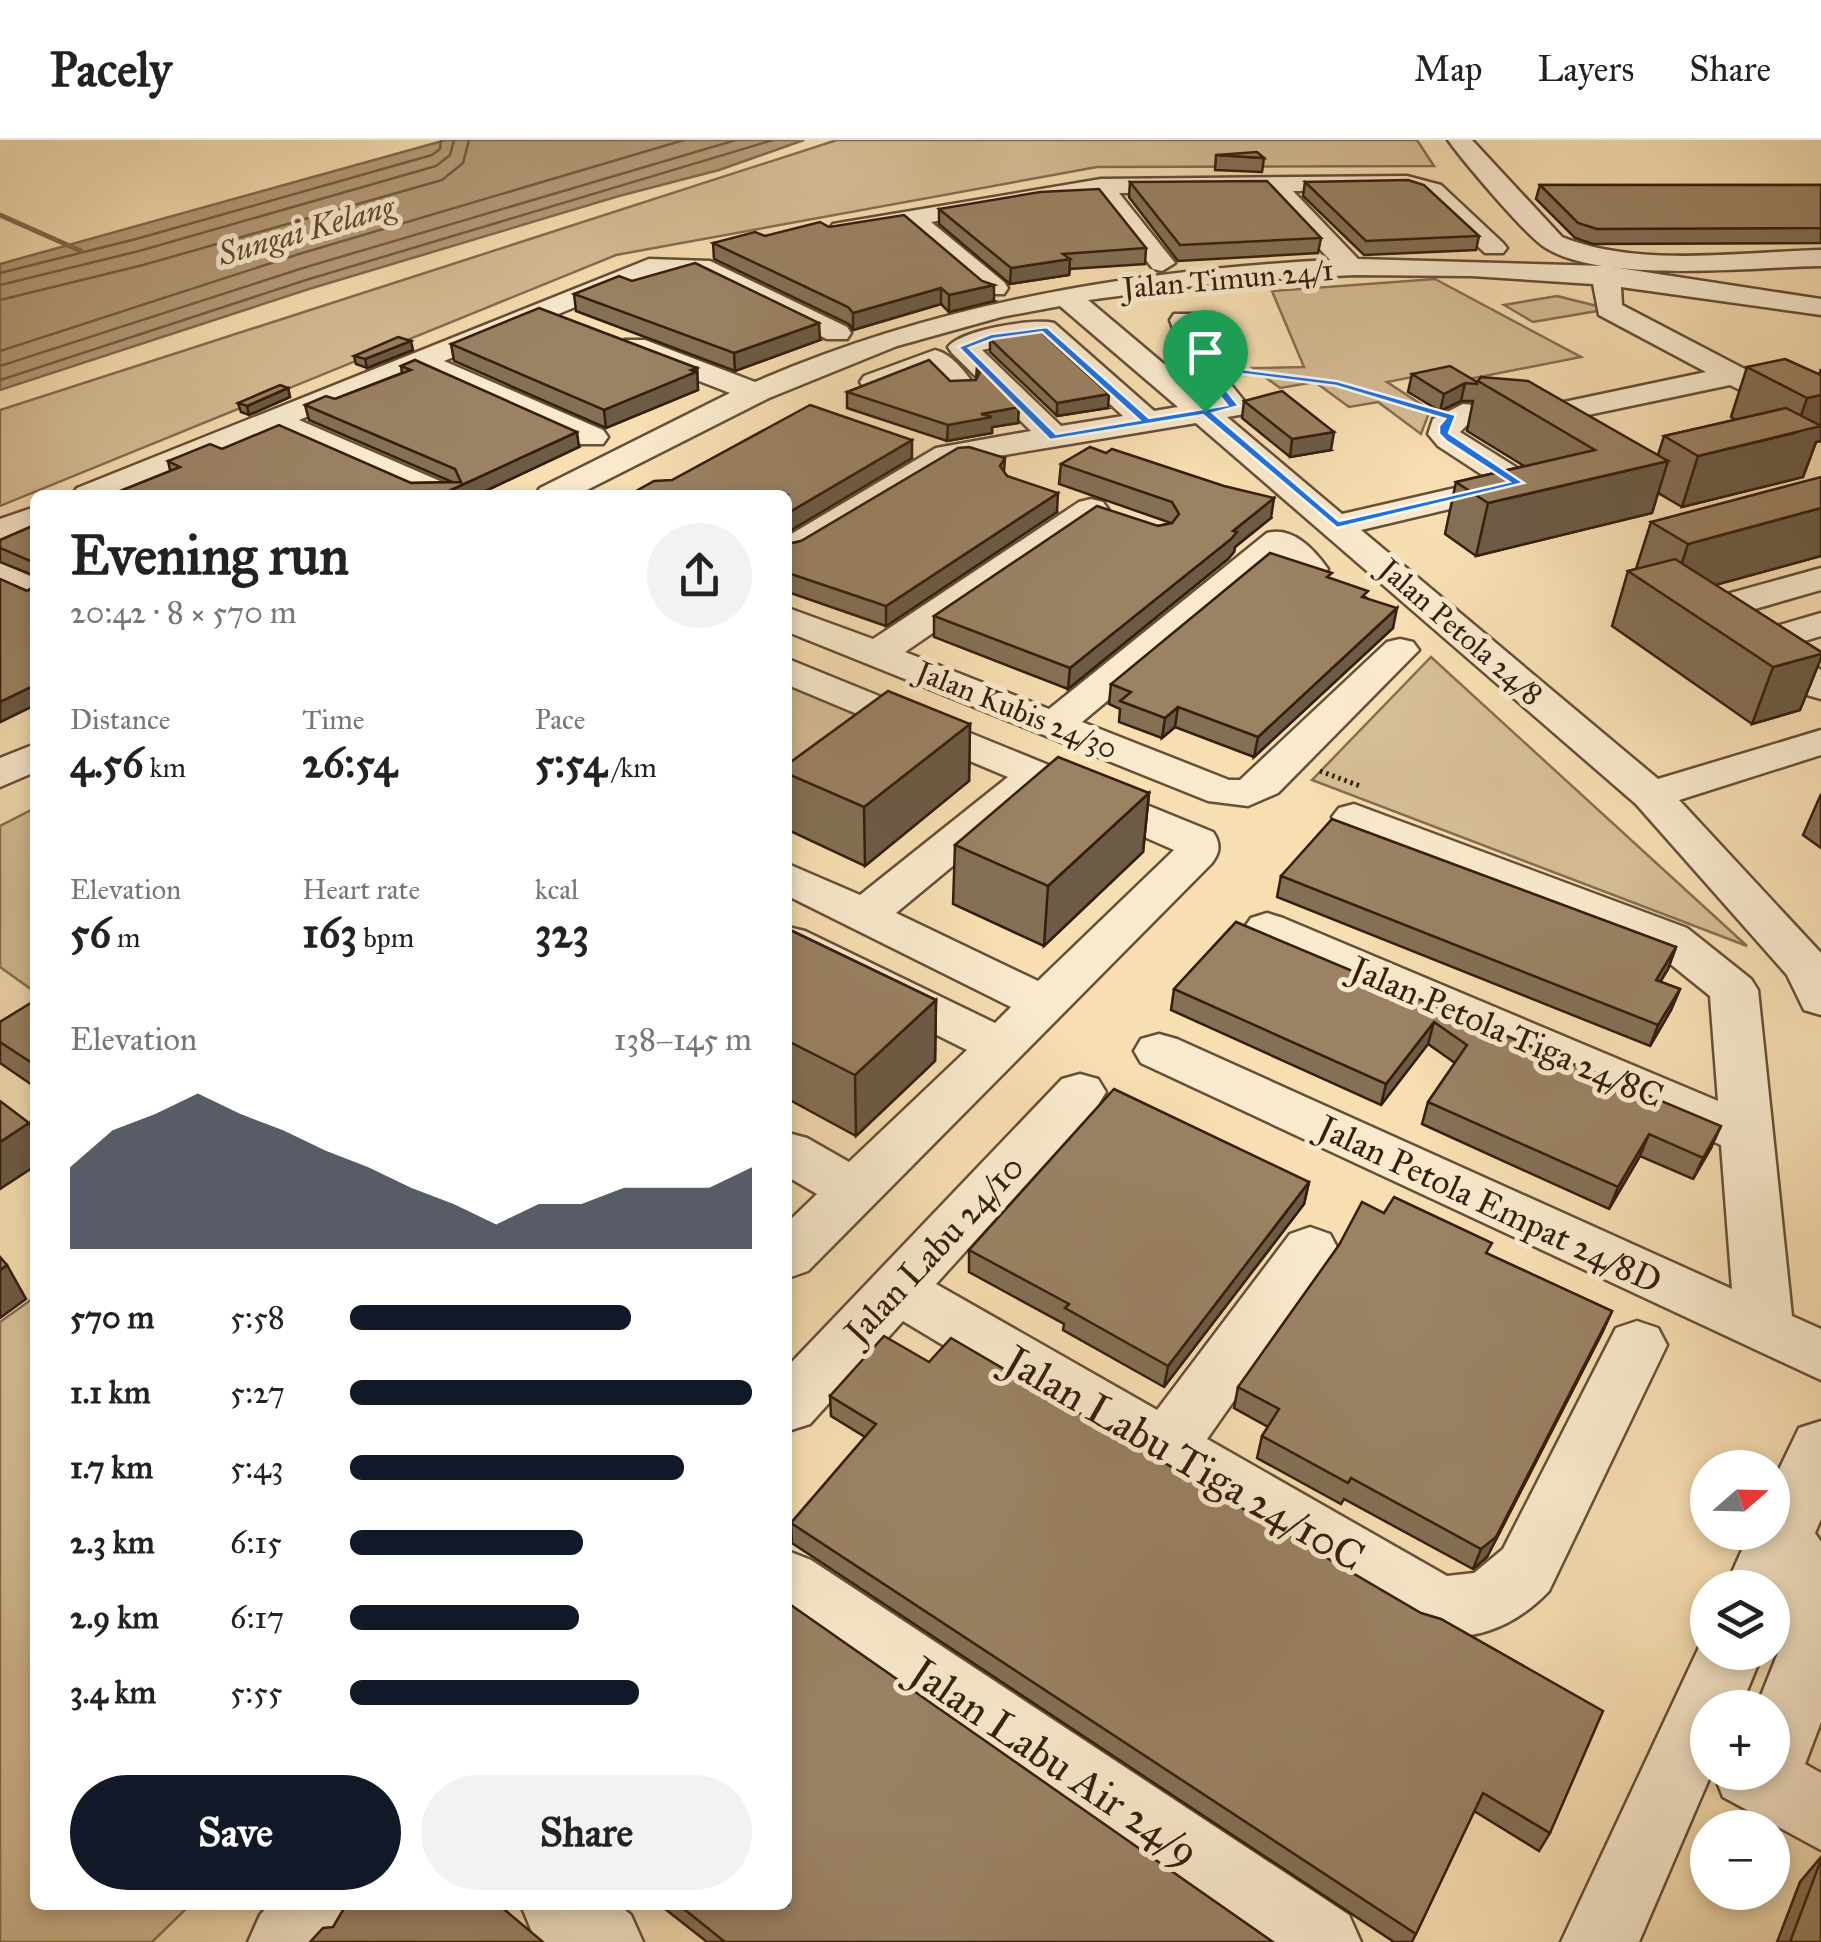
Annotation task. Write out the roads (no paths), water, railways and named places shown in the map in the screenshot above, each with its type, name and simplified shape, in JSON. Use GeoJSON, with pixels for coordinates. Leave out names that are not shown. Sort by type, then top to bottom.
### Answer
{"type":"FeatureCollection","features":[{"type":"Feature","properties":{"kind":"street"},"geometry":{"type":"LineString","coordinates":[[1459,140],[1553,242],[1584,256],[1610,260],[1821,258]]}},
{"type":"Feature","properties":{"kind":"street"},"geometry":{"type":"LineString","coordinates":[[1272,183],[1352,268]]}},
{"type":"Feature","properties":{"kind":"street"},"geometry":{"type":"LineString","coordinates":[[829,231],[1101,186],[1421,185],[1432,190],[1494,248]]}},
{"type":"Feature","properties":{"kind":"street"},"geometry":{"type":"LineString","coordinates":[[1101,186],[1162,263]]}},
{"type":"Feature","properties":{"kind":"street"},"geometry":{"type":"LineString","coordinates":[[1504,188],[1543,188]]}},
{"type":"Feature","properties":{"kind":"street"},"geometry":{"type":"LineString","coordinates":[[912,219],[994,288]]}},
{"type":"Feature","properties":{"kind":"street"},"geometry":{"type":"LineString","coordinates":[[136,488],[272,420],[648,267],[701,267],[837,333]]}},
{"type":"Feature","properties":{"kind":"street","name":"Jalan Timun 24/1"},"geometry":{"type":"LineString","coordinates":[[562,490],[754,392],[886,341],[988,311],[1067,297],[1219,277],[1352,268],[1498,268],[1821,307]]}},
{"type":"Feature","properties":{"kind":"street"},"geometry":{"type":"LineString","coordinates":[[1821,334],[1607,283],[1609,309],[1821,421]]}},
{"type":"Feature","properties":{"kind":"street","name":"Jalan Petola 24/8"},"geometry":{"type":"LineString","coordinates":[[1067,297],[1651,796],[1808,969],[1821,999]]}},
{"type":"Feature","properties":{"kind":"street"},"geometry":{"type":"LineString","coordinates":[[542,311],[577,324]]}},
{"type":"Feature","properties":{"kind":"street"},"geometry":{"type":"LineString","coordinates":[[792,548],[947,455],[1234,406],[1201,366],[1184,320]]}},
{"type":"Feature","properties":{"kind":"street"},"geometry":{"type":"LineString","coordinates":[[1054,438],[962,347],[991,337],[1044,329],[1147,421]]}},
{"type":"Feature","properties":{"kind":"street"},"geometry":{"type":"LineString","coordinates":[[612,338],[754,392]]}},
{"type":"Feature","properties":{"kind":"street"},"geometry":{"type":"LineString","coordinates":[[844,394],[935,359],[961,386]]}},
{"type":"Feature","properties":{"kind":"street"},"geometry":{"type":"LineString","coordinates":[[419,361],[592,437]]}},
{"type":"Feature","properties":{"kind":"street"},"geometry":{"type":"LineString","coordinates":[[1337,525],[1518,483],[1444,434],[1444,426],[1452,418],[1479,412],[1526,419],[1733,374]]}},
{"type":"Feature","properties":{"kind":"street"},"geometry":{"type":"LineString","coordinates":[[272,420],[433,490]]}},
{"type":"Feature","properties":{"kind":"street"},"geometry":{"type":"LineString","coordinates":[[912,443],[947,455]]}},
{"type":"Feature","properties":{"kind":"street"},"geometry":{"type":"LineString","coordinates":[[876,654],[1107,514],[1056,496]]}},
{"type":"Feature","properties":{"kind":"street"},"geometry":{"type":"LineString","coordinates":[[0,531],[30,519]]}},
{"type":"Feature","properties":{"kind":"street"},"geometry":{"type":"LineString","coordinates":[[1054,725],[1278,540],[1310,569]]}},
{"type":"Feature","properties":{"kind":"street"},"geometry":{"type":"LineString","coordinates":[[0,574],[30,590]]}},
{"type":"Feature","properties":{"kind":"street"},"geometry":{"type":"LineString","coordinates":[[1816,680],[1704,612],[1821,579]]}},
{"type":"Feature","properties":{"kind":"street","name":"Jalan Kubis 24/30"},"geometry":{"type":"LineString","coordinates":[[792,621],[1223,792],[1248,793],[1263,784],[1400,650]]}},
{"type":"Feature","properties":{"kind":"street"},"geometry":{"type":"LineString","coordinates":[[1754,644],[1821,624]]}},
{"type":"Feature","properties":{"kind":"street"},"geometry":{"type":"LineString","coordinates":[[792,674],[867,722],[1037,774],[1197,841],[1196,854],[792,1252]]}},
{"type":"Feature","properties":{"kind":"street"},"geometry":{"type":"LineString","coordinates":[[867,722],[930,676]]}},
{"type":"Feature","properties":{"kind":"street"},"geometry":{"type":"LineString","coordinates":[[1651,796],[1819,744]]}},
{"type":"Feature","properties":{"kind":"street"},"geometry":{"type":"LineString","coordinates":[[0,774],[30,759]]}},
{"type":"Feature","properties":{"kind":"street"},"geometry":{"type":"LineString","coordinates":[[864,916],[1037,774]]}},
{"type":"Feature","properties":{"kind":"street"},"geometry":{"type":"LineString","coordinates":[[1354,817],[1670,938],[1734,990],[1764,1330]]}},
{"type":"Feature","properties":{"kind":"street"},"geometry":{"type":"LineString","coordinates":[[792,880],[1044,1004]]}},
{"type":"Feature","properties":{"kind":"street","name":"Jalan Petola Tiga 24/8C"},"geometry":{"type":"LineString","coordinates":[[1268,928],[1747,1135]]}},
{"type":"Feature","properties":{"kind":"street"},"geometry":{"type":"LineString","coordinates":[[792,944],[1001,1046]]}},
{"type":"Feature","properties":{"kind":"street","name":"Jalan Petola Empat 24/8D"},"geometry":{"type":"LineString","coordinates":[[1159,1051],[1821,1356]]}},
{"type":"Feature","properties":{"kind":"street","name":"Jalan Labu 24/10"},"geometry":{"type":"LineString","coordinates":[[792,1402],[1080,1092]]}},
{"type":"Feature","properties":{"kind":"street"},"geometry":{"type":"LineString","coordinates":[[792,1154],[854,1190]]}},
{"type":"Feature","properties":{"kind":"street"},"geometry":{"type":"LineString","coordinates":[[1166,1447],[1310,1248]]}},
{"type":"Feature","properties":{"kind":"street","name":"Jalan Labu Tiga 24/10C"},"geometry":{"type":"LineString","coordinates":[[896,1288],[1439,1608],[1480,1606],[1504,1594],[1526,1570],[1637,1345]]}},
{"type":"Feature","properties":{"kind":"street"},"geometry":{"type":"LineString","coordinates":[[1790,1692],[1821,1628],[1806,1574],[1769,1562],[1821,1447]]}},
{"type":"Feature","properties":{"kind":"street","name":"Jalan Labu Air 24/9"},"geometry":{"type":"LineString","coordinates":[[792,1584],[1322,1942]]}},
{"type":"Feature","properties":{"kind":"street"},"geometry":{"type":"LineString","coordinates":[[1600,1942],[1734,1790]]}},
{"type":"Feature","properties":{"kind":"street"},"geometry":{"type":"LineString","coordinates":[[288,1942],[317,1910]]}},
{"type":"Feature","properties":{"kind":"street"},"geometry":{"type":"LineString","coordinates":[[564,1910],[604,1942]]}},
{"type":"Feature","properties":{"kind":"water","name":"Sungai Kelang"},"geometry":{"type":"Polygon","coordinates":[[[446,140],[804,140],[719,170],[309,289],[0,390],[0,264],[446,140]]]}},
{"type":"Feature","properties":{"kind":"waterway"},"geometry":{"type":"LineString","coordinates":[[0,215],[81,251]]}}]}
